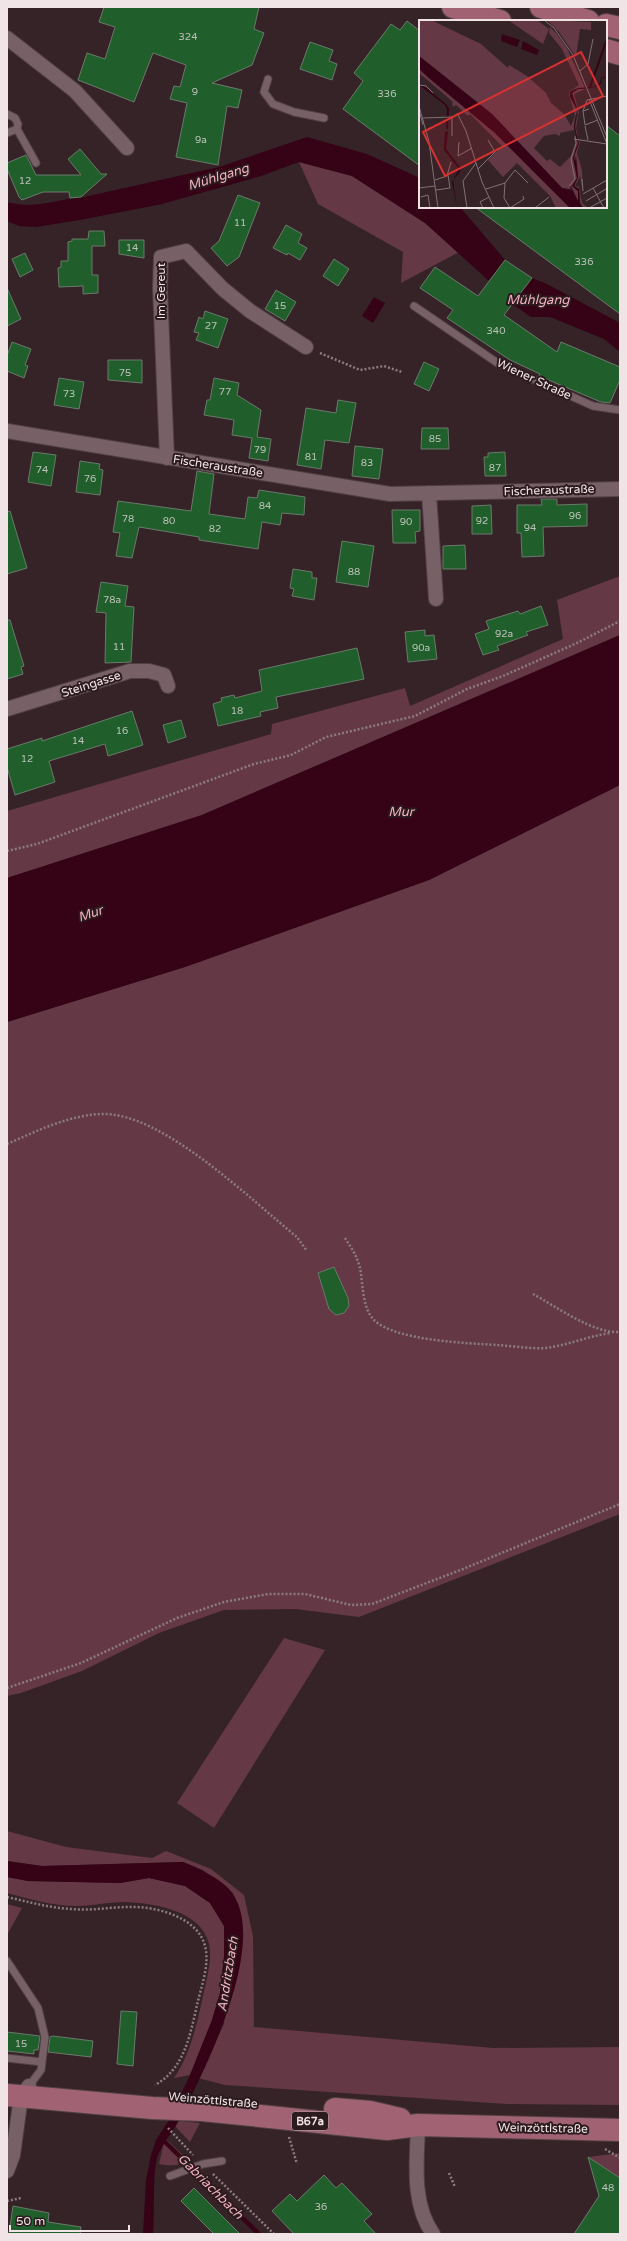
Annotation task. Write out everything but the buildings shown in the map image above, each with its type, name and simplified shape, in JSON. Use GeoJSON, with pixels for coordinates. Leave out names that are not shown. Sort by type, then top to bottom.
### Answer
{"type":"FeatureCollection","features":[{"type":"Feature","properties":{"kind":"main road"},"geometry":{"type":"LineString","coordinates":[[453,7],[497,20]]}},
{"type":"Feature","properties":{"kind":"main road"},"geometry":{"type":"LineString","coordinates":[[541,7],[585,20]]}},
{"type":"Feature","properties":{"kind":"main road"},"geometry":{"type":"LineString","coordinates":[[607,25],[620,28]]}},
{"type":"Feature","properties":{"kind":"main road"},"geometry":{"type":"LineString","coordinates":[[607,50],[620,54]]}},
{"type":"Feature","properties":{"kind":"main road","name":"Weinzöttlstraße"},"geometry":{"type":"LineString","coordinates":[[16,2090],[164,2104],[370,2112],[418,2125],[620,2130]]}},
{"type":"Feature","properties":{"kind":"street"},"geometry":{"type":"LineString","coordinates":[[7,38],[76,91],[127,148]]}},
{"type":"Feature","properties":{"kind":"street","name":"Im Gereut"},"geometry":{"type":"LineString","coordinates":[[167,458],[160,288],[161,257],[186,251],[223,289],[250,311],[306,347]]}},
{"type":"Feature","properties":{"kind":"street","name":"Fischeraustraße"},"geometry":{"type":"LineString","coordinates":[[7,431],[390,494],[620,489]]}},
{"type":"Feature","properties":{"kind":"street"},"geometry":{"type":"LineString","coordinates":[[430,493],[436,599]]}},
{"type":"Feature","properties":{"kind":"street","name":"Steingasse"},"geometry":{"type":"LineString","coordinates":[[7,709],[130,671],[149,671],[164,675],[168,686]]}},
{"type":"Feature","properties":{"kind":"street"},"geometry":{"type":"LineString","coordinates":[[7,2171],[13,2155],[16,2090]]}},
{"type":"Feature","properties":{"kind":"street"},"geometry":{"type":"LineString","coordinates":[[418,2125],[416,2178],[424,2222],[433,2234]]}},
{"type":"Feature","properties":{"kind":"lane"},"geometry":{"type":"LineString","coordinates":[[268,79],[264,92],[273,104],[294,112],[324,118]]}},
{"type":"Feature","properties":{"kind":"lane"},"geometry":{"type":"LineString","coordinates":[[7,114],[14,118],[18,124],[17,129],[36,163]]}},
{"type":"Feature","properties":{"kind":"lane"},"geometry":{"type":"LineString","coordinates":[[7,133],[17,129]]}},
{"type":"Feature","properties":{"kind":"lane","name":"Wiener Straße"},"geometry":{"type":"LineString","coordinates":[[414,306],[499,364],[593,406],[620,410]]}},
{"type":"Feature","properties":{"kind":"lane"},"geometry":{"type":"LineString","coordinates":[[7,1962],[38,2008],[45,2037],[42,2062],[38,2076],[16,2090]]}},
{"type":"Feature","properties":{"kind":"lane"},"geometry":{"type":"LineString","coordinates":[[7,2058],[42,2062]]}},
{"type":"Feature","properties":{"kind":"lane"},"geometry":{"type":"LineString","coordinates":[[170,2176],[199,2166],[222,2161]]}},
{"type":"Feature","properties":{"kind":"path"},"geometry":{"type":"LineString","coordinates":[[306,347],[360,370],[384,366],[402,372]]}},
{"type":"Feature","properties":{"kind":"path"},"geometry":{"type":"LineString","coordinates":[[7,850],[37,844],[254,764],[291,755],[326,738],[414,716],[467,689],[503,676],[577,643],[620,621]]}},
{"type":"Feature","properties":{"kind":"path"},"geometry":{"type":"LineString","coordinates":[[7,1144],[41,1129],[79,1117],[102,1114],[120,1115],[136,1120],[184,1146],[203,1160],[297,1237],[307,1252]]}},
{"type":"Feature","properties":{"kind":"path"},"geometry":{"type":"LineString","coordinates":[[345,1238],[354,1251],[370,1313],[373,1319],[386,1328],[441,1340],[544,1348],[574,1343],[588,1336],[620,1332]]}},
{"type":"Feature","properties":{"kind":"path"},"geometry":{"type":"LineString","coordinates":[[534,1294],[588,1324],[611,1333]]}},
{"type":"Feature","properties":{"kind":"path"},"geometry":{"type":"LineString","coordinates":[[7,1688],[82,1663],[178,1618],[224,1602],[268,1594],[305,1594],[351,1605],[372,1604],[620,1504]]}},
{"type":"Feature","properties":{"kind":"path"},"geometry":{"type":"LineString","coordinates":[[7,1897],[48,1907],[73,1909],[131,1906],[153,1910],[170,1914],[189,1922],[197,1932],[205,1946],[206,1966],[187,2046],[178,2066],[165,2080],[164,2104],[186,2148],[199,2166],[274,2234]]}},
{"type":"Feature","properties":{"kind":"path"},"geometry":{"type":"LineString","coordinates":[[288,2133],[297,2164]]}},
{"type":"Feature","properties":{"kind":"path"},"geometry":{"type":"LineString","coordinates":[[601,2146],[610,2154],[620,2158]]}},
{"type":"Feature","properties":{"kind":"path"},"geometry":{"type":"LineString","coordinates":[[449,2173],[455,2187]]}},
{"type":"Feature","properties":{"kind":"path"},"geometry":{"type":"LineString","coordinates":[[7,2201],[21,2198]]}},
{"type":"Feature","properties":{"kind":"shaded area"},"geometry":{"type":"Polygon","coordinates":[[[299,162],[352,176],[425,223],[459,252],[401,283],[403,252],[318,204],[299,162]]]}},
{"type":"Feature","properties":{"kind":"shaded area"},"geometry":{"type":"Polygon","coordinates":[[[620,576],[620,635],[202,815],[7,878],[7,811],[271,734],[272,724],[405,688],[410,706],[563,639],[557,600],[620,576]]]}},
{"type":"Feature","properties":{"kind":"shaded area"},"geometry":{"type":"Polygon","coordinates":[[[620,785],[620,1514],[359,1617],[295,1609],[224,1610],[159,1633],[82,1671],[21,1693],[7,1696],[7,1022],[185,967],[429,880],[620,785]]]}},
{"type":"Feature","properties":{"kind":"shaded area"},"geometry":{"type":"Polygon","coordinates":[[[284,1638],[325,1650],[214,1828],[177,1803],[284,1638]]]}},
{"type":"Feature","properties":{"kind":"shaded area"},"geometry":{"type":"Polygon","coordinates":[[[7,1831],[66,1847],[152,1858],[166,1851],[211,1869],[244,1895],[253,1936],[254,2027],[493,2048],[620,2047],[620,2105],[507,2104],[225,2085],[198,2078],[224,2024],[233,1893],[203,1870],[183,1862],[42,1866],[7,1861],[7,1831]]]}},
{"type":"Feature","properties":{"kind":"shaded area"},"geometry":{"type":"Polygon","coordinates":[[[7,1877],[28,1881],[120,1883],[149,1878],[185,1886],[210,1903],[224,1926],[224,1957],[220,1993],[212,2020],[190,2075],[174,2078],[190,2046],[194,2034],[209,1966],[209,1944],[204,1932],[196,1923],[186,1916],[174,1911],[148,1904],[124,1902],[67,1906],[32,1900],[7,1893],[7,1877]]]}},
{"type":"Feature","properties":{"kind":"shaded area"},"geometry":{"type":"Polygon","coordinates":[[[7,1904],[22,1908],[7,1935],[7,1904]]]}},
{"type":"Feature","properties":{"kind":"shaded area"},"geometry":{"type":"Polygon","coordinates":[[[172,2120],[200,2123],[190,2142],[172,2123],[172,2120]]]}},
{"type":"Feature","properties":{"kind":"shaded area"},"geometry":{"type":"Polygon","coordinates":[[[165,2138],[189,2161],[174,2165],[159,2164],[165,2138]]]}},
{"type":"Feature","properties":{"kind":"shaded area"},"geometry":{"type":"Polygon","coordinates":[[[620,2153],[620,2178],[588,2157],[620,2153]]]}},
{"type":"Feature","properties":{"kind":"water","name":"Mühlgang"},"geometry":{"type":"Polygon","coordinates":[[[307,137],[367,154],[419,178],[419,208],[461,208],[505,260],[489,281],[425,223],[352,176],[299,162],[261,176],[162,204],[36,227],[19,226],[7,221],[7,202],[28,205],[84,197],[219,167],[307,137]]]}},
{"type":"Feature","properties":{"kind":"water","name":"Mühlgang"},"geometry":{"type":"Polygon","coordinates":[[[532,278],[545,283],[620,323],[620,352],[604,339],[550,317],[531,317],[511,303],[532,278]]]}},
{"type":"Feature","properties":{"kind":"water"},"geometry":{"type":"Polygon","coordinates":[[[374,297],[385,303],[373,323],[362,316],[374,297]]]}},
{"type":"Feature","properties":{"kind":"water","name":"Mur"},"geometry":{"type":"Polygon","coordinates":[[[620,635],[620,785],[429,880],[185,967],[7,1022],[7,878],[202,815],[620,635]]]}},
{"type":"Feature","properties":{"kind":"water","name":"Andritzbach"},"geometry":{"type":"Polygon","coordinates":[[[7,1861],[42,1866],[183,1862],[217,1879],[233,1894],[242,1917],[243,1945],[238,1977],[228,2010],[202,2074],[177,2124],[158,2155],[154,2182],[153,2234],[143,2234],[146,2180],[151,2155],[156,2140],[169,2120],[190,2075],[212,2020],[220,1993],[224,1957],[224,1926],[210,1903],[185,1886],[149,1878],[120,1883],[28,1881],[7,1877],[7,1861]]]}},
{"type":"Feature","properties":{"kind":"waterway","name":"Gabriachbach"},"geometry":{"type":"LineString","coordinates":[[162,2139],[259,2234]]}}]}
